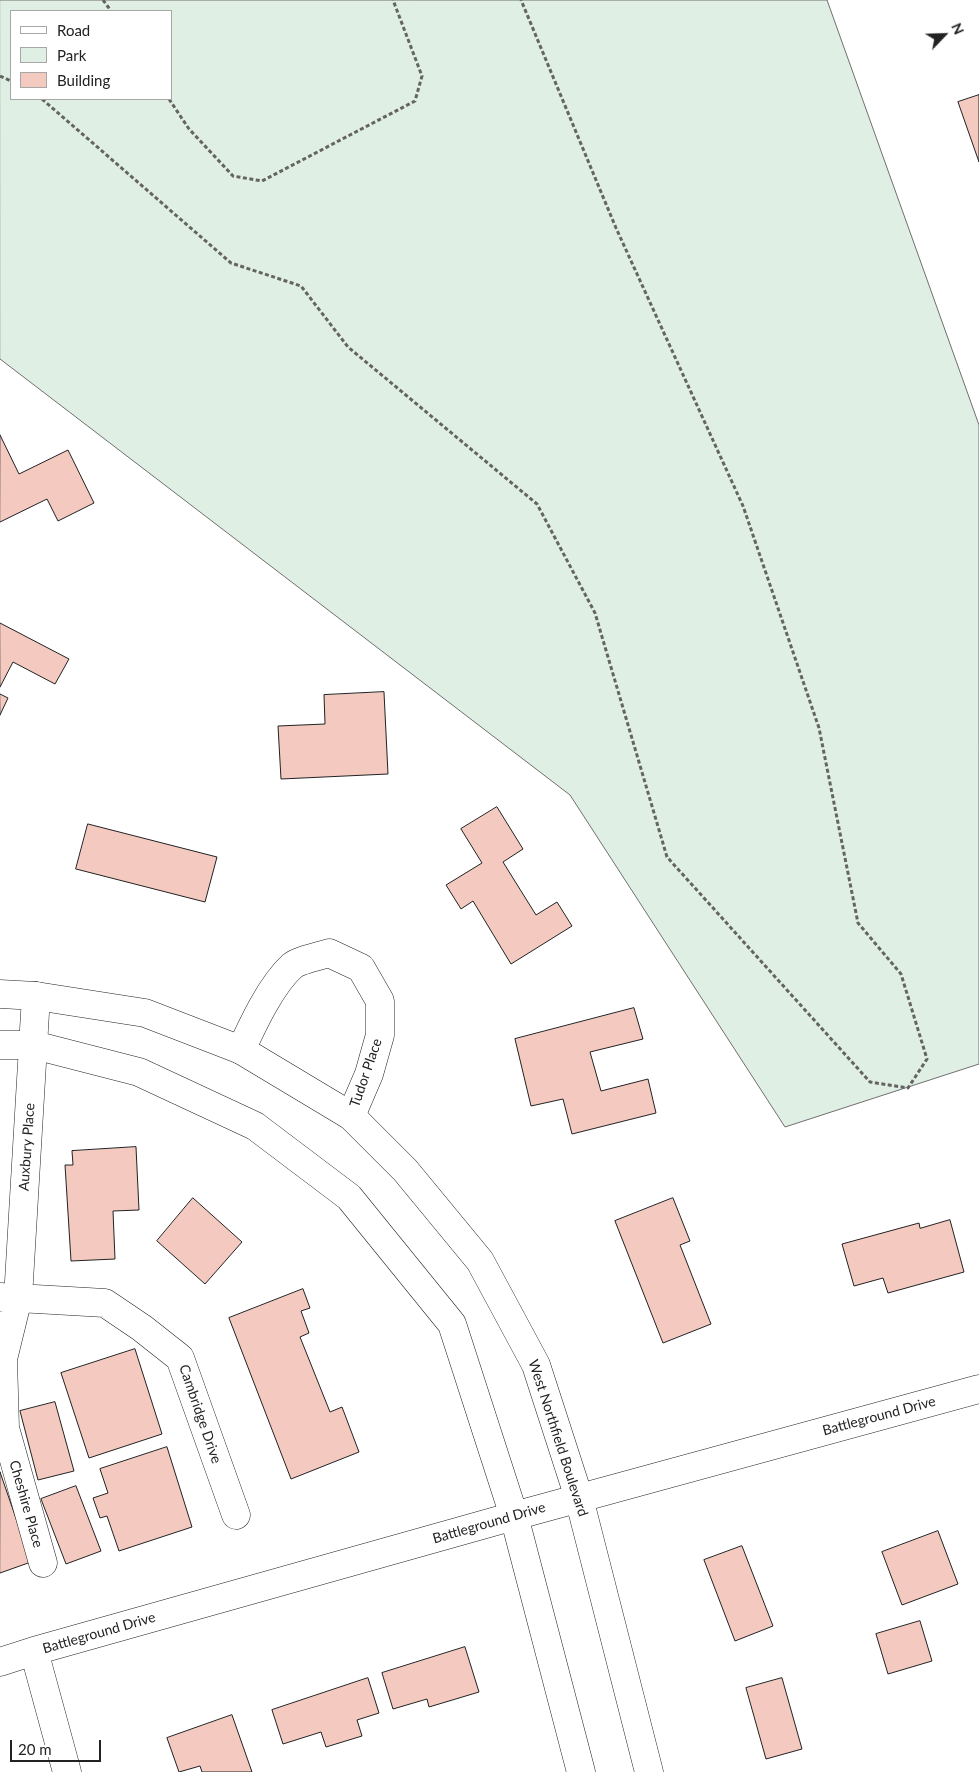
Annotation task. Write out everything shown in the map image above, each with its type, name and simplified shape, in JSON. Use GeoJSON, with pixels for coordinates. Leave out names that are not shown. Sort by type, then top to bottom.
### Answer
{"type":"FeatureCollection","features":[{"type":"Feature","properties":{"kind":"street","name":"Tudor Place"},"geometry":{"type":"LineString","coordinates":[[241,1050],[256,1017],[293,964],[329,953],[360,968],[380,1001],[380,1035],[369,1074],[350,1116]]}},
{"type":"Feature","properties":{"kind":"street","name":"West Northfield Boulevard"},"geometry":{"type":"LineString","coordinates":[[0,994],[36,996],[145,1013],[241,1050],[350,1116],[405,1170],[480,1261],[536,1365],[579,1498],[649,1772]]}},
{"type":"Feature","properties":{"kind":"street","name":"Auxbury Place"},"geometry":{"type":"LineString","coordinates":[[9,1298],[34,1045],[36,996]]}},
{"type":"Feature","properties":{"kind":"street"},"geometry":{"type":"LineString","coordinates":[[0,1044],[34,1045],[139,1072],[255,1126],[349,1197],[452,1324],[514,1516],[581,1772]]}},
{"type":"Feature","properties":{"kind":"street","name":"Cambridge Drive"},"geometry":{"type":"LineString","coordinates":[[9,1298],[105,1303],[142,1328],[180,1358],[236,1515]]}},
{"type":"Feature","properties":{"kind":"street","name":"Cheshire Place"},"geometry":{"type":"LineString","coordinates":[[9,1298],[3,1359],[5,1428],[43,1563]]}},
{"type":"Feature","properties":{"kind":"street","name":"Battleground Drive"},"geometry":{"type":"LineString","coordinates":[[0,1662],[514,1516],[979,1389]]}},
{"type":"Feature","properties":{"kind":"street"},"geometry":{"type":"LineString","coordinates":[[34,1651],[68,1772]]}},
{"type":"Feature","properties":{"kind":"path"},"geometry":{"type":"LineString","coordinates":[[170,100],[189,129],[233,176],[262,181],[415,101],[422,76],[393,0]]}},
{"type":"Feature","properties":{"kind":"path"},"geometry":{"type":"LineString","coordinates":[[43,100],[231,263],[301,286],[348,347],[537,504],[595,613],[667,857],[870,1082],[908,1088],[927,1059],[901,974],[858,923],[819,728],[742,506],[616,228],[521,0]]}},
{"type":"Feature","properties":{"kind":"green space"},"geometry":{"type":"Polygon","coordinates":[[[0,0],[827,0],[979,425],[979,1064],[785,1127],[570,795],[0,359],[0,0]]]}},
{"type":"Feature","properties":{"kind":"building"},"geometry":{"type":"Polygon","coordinates":[[[979,95],[979,162],[958,102],[979,95]]]}},
{"type":"Feature","properties":{"kind":"building"},"geometry":{"type":"Polygon","coordinates":[[[0,435],[19,474],[68,450],[94,503],[58,521],[47,499],[0,522],[0,435]]]}},
{"type":"Feature","properties":{"kind":"building"},"geometry":{"type":"Polygon","coordinates":[[[0,623],[69,659],[55,684],[13,662],[0,687],[0,623]]]}},
{"type":"Feature","properties":{"kind":"building"},"geometry":{"type":"Polygon","coordinates":[[[384,692],[388,774],[281,779],[278,726],[325,724],[324,695],[384,692]]]}},
{"type":"Feature","properties":{"kind":"building"},"geometry":{"type":"Polygon","coordinates":[[[0,694],[8,698],[0,715],[0,694]]]}},
{"type":"Feature","properties":{"kind":"building"},"geometry":{"type":"Polygon","coordinates":[[[497,807],[523,849],[503,862],[536,915],[557,902],[572,926],[511,964],[473,901],[461,909],[446,885],[482,863],[461,829],[497,807]]]}},
{"type":"Feature","properties":{"kind":"building"},"geometry":{"type":"Polygon","coordinates":[[[88,824],[217,857],[205,902],[76,869],[88,824]]]}},
{"type":"Feature","properties":{"kind":"building"},"geometry":{"type":"Polygon","coordinates":[[[634,1008],[643,1039],[590,1052],[601,1091],[648,1079],[656,1113],[572,1134],[563,1099],[531,1106],[515,1039],[634,1008]]]}},
{"type":"Feature","properties":{"kind":"building"},"geometry":{"type":"Polygon","coordinates":[[[136,1147],[139,1210],[113,1211],[115,1259],[71,1261],[65,1165],[73,1165],[72,1151],[136,1147]]]}},
{"type":"Feature","properties":{"kind":"building"},"geometry":{"type":"Polygon","coordinates":[[[193,1198],[242,1242],[205,1284],[157,1241],[193,1198]]]}},
{"type":"Feature","properties":{"kind":"building"},"geometry":{"type":"Polygon","coordinates":[[[673,1198],[690,1241],[680,1245],[711,1324],[663,1343],[615,1221],[673,1198]]]}},
{"type":"Feature","properties":{"kind":"building"},"geometry":{"type":"Polygon","coordinates":[[[950,1220],[964,1272],[888,1293],[883,1278],[854,1286],[842,1244],[919,1223],[920,1228],[950,1220]]]}},
{"type":"Feature","properties":{"kind":"building"},"geometry":{"type":"Polygon","coordinates":[[[303,1289],[310,1308],[301,1311],[309,1333],[300,1337],[330,1412],[342,1407],[359,1452],[291,1479],[229,1318],[303,1289]]]}},
{"type":"Feature","properties":{"kind":"building"},"geometry":{"type":"Polygon","coordinates":[[[135,1349],[162,1434],[89,1458],[61,1373],[135,1349]]]}},
{"type":"Feature","properties":{"kind":"building"},"geometry":{"type":"Polygon","coordinates":[[[55,1402],[74,1471],[38,1480],[20,1411],[55,1402]]]}},
{"type":"Feature","properties":{"kind":"building"},"geometry":{"type":"Polygon","coordinates":[[[167,1447],[192,1527],[119,1551],[107,1516],[100,1518],[93,1498],[108,1493],[100,1469],[167,1447]]]}},
{"type":"Feature","properties":{"kind":"building"},"geometry":{"type":"Polygon","coordinates":[[[0,1472],[31,1562],[0,1573],[0,1472]]]}},
{"type":"Feature","properties":{"kind":"building"},"geometry":{"type":"Polygon","coordinates":[[[76,1486],[101,1551],[66,1564],[41,1499],[76,1486]]]}},
{"type":"Feature","properties":{"kind":"building"},"geometry":{"type":"Polygon","coordinates":[[[938,1531],[958,1584],[902,1605],[882,1552],[938,1531]]]}},
{"type":"Feature","properties":{"kind":"building"},"geometry":{"type":"Polygon","coordinates":[[[742,1546],[773,1626],[735,1641],[704,1560],[742,1546]]]}},
{"type":"Feature","properties":{"kind":"building"},"geometry":{"type":"Polygon","coordinates":[[[920,1621],[932,1661],[888,1674],[876,1634],[920,1621]]]}},
{"type":"Feature","properties":{"kind":"building"},"geometry":{"type":"Polygon","coordinates":[[[465,1647],[479,1692],[429,1707],[427,1699],[393,1709],[382,1673],[465,1647]]]}},
{"type":"Feature","properties":{"kind":"building"},"geometry":{"type":"Polygon","coordinates":[[[368,1678],[379,1713],[357,1720],[362,1736],[326,1747],[321,1732],[283,1744],[272,1710],[368,1678]]]}},
{"type":"Feature","properties":{"kind":"building"},"geometry":{"type":"Polygon","coordinates":[[[782,1678],[802,1749],[766,1759],[746,1688],[782,1678]]]}},
{"type":"Feature","properties":{"kind":"building"},"geometry":{"type":"Polygon","coordinates":[[[232,1715],[252,1772],[202,1772],[200,1766],[179,1772],[167,1738],[232,1715]]]}}]}
